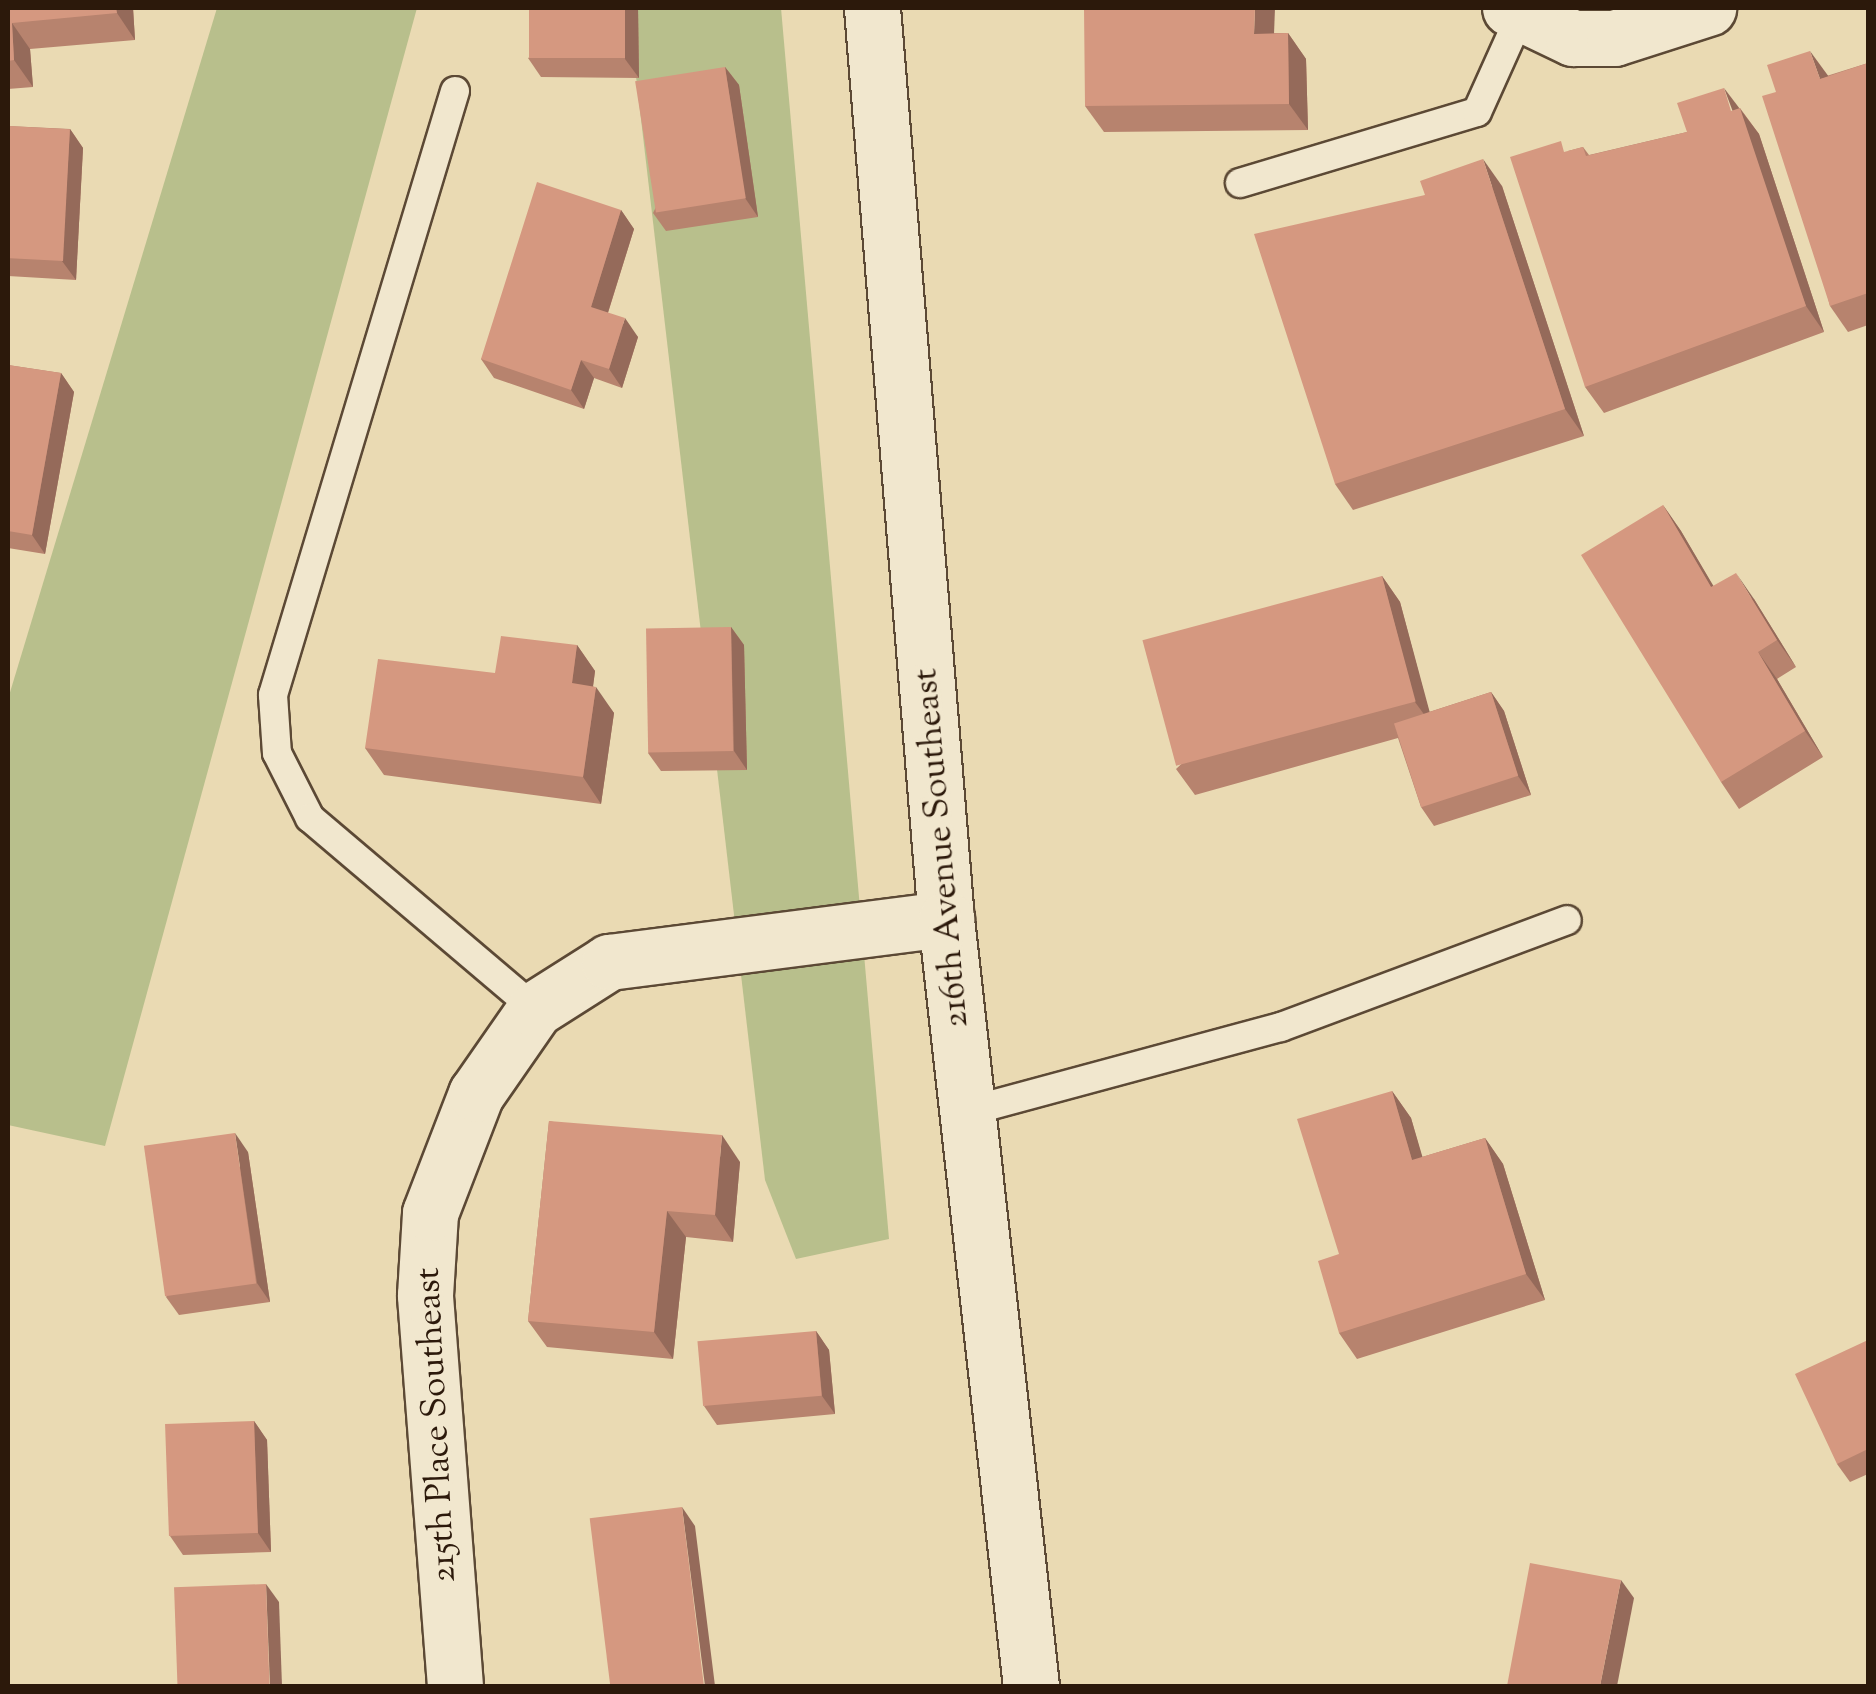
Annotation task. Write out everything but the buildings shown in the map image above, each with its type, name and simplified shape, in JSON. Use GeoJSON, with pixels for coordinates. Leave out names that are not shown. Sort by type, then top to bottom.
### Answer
{"type":"FeatureCollection","features":[{"type":"Feature","properties":{"kind":"street","name":"216th Avenue Southeast"},"geometry":{"type":"LineString","coordinates":[[872,8],[946,919],[1031,1686]]}},
{"type":"Feature","properties":{"kind":"street"},"geometry":{"type":"LineString","coordinates":[[1515,11],[1574,38],[1614,38],[1708,8]]}},
{"type":"Feature","properties":{"kind":"street"},"geometry":{"type":"LineString","coordinates":[[534,1010],[609,962],[946,919]]}},
{"type":"Feature","properties":{"kind":"street","name":"215th Place Southeast"},"geometry":{"type":"LineString","coordinates":[[455,1686],[426,1295],[430,1212],[476,1094],[534,1010]]}},
{"type":"Feature","properties":{"kind":"lane"},"geometry":{"type":"LineString","coordinates":[[1240,183],[1477,112],[1515,11]]}},
{"type":"Feature","properties":{"kind":"lane"},"geometry":{"type":"LineString","coordinates":[[455,91],[274,695],[277,753],[310,818],[534,1010]]}},
{"type":"Feature","properties":{"kind":"lane"},"geometry":{"type":"LineString","coordinates":[[969,1110],[1280,1027],[1567,920]]}},
{"type":"Feature","properties":{"kind":"green space"},"geometry":{"type":"Polygon","coordinates":[[[217,8],[417,8],[105,1146],[8,1125],[8,699],[217,8]]]}},
{"type":"Feature","properties":{"kind":"green space"},"geometry":{"type":"Polygon","coordinates":[[[628,8],[781,8],[889,1239],[796,1259],[765,1180],[628,8]]]}}]}
